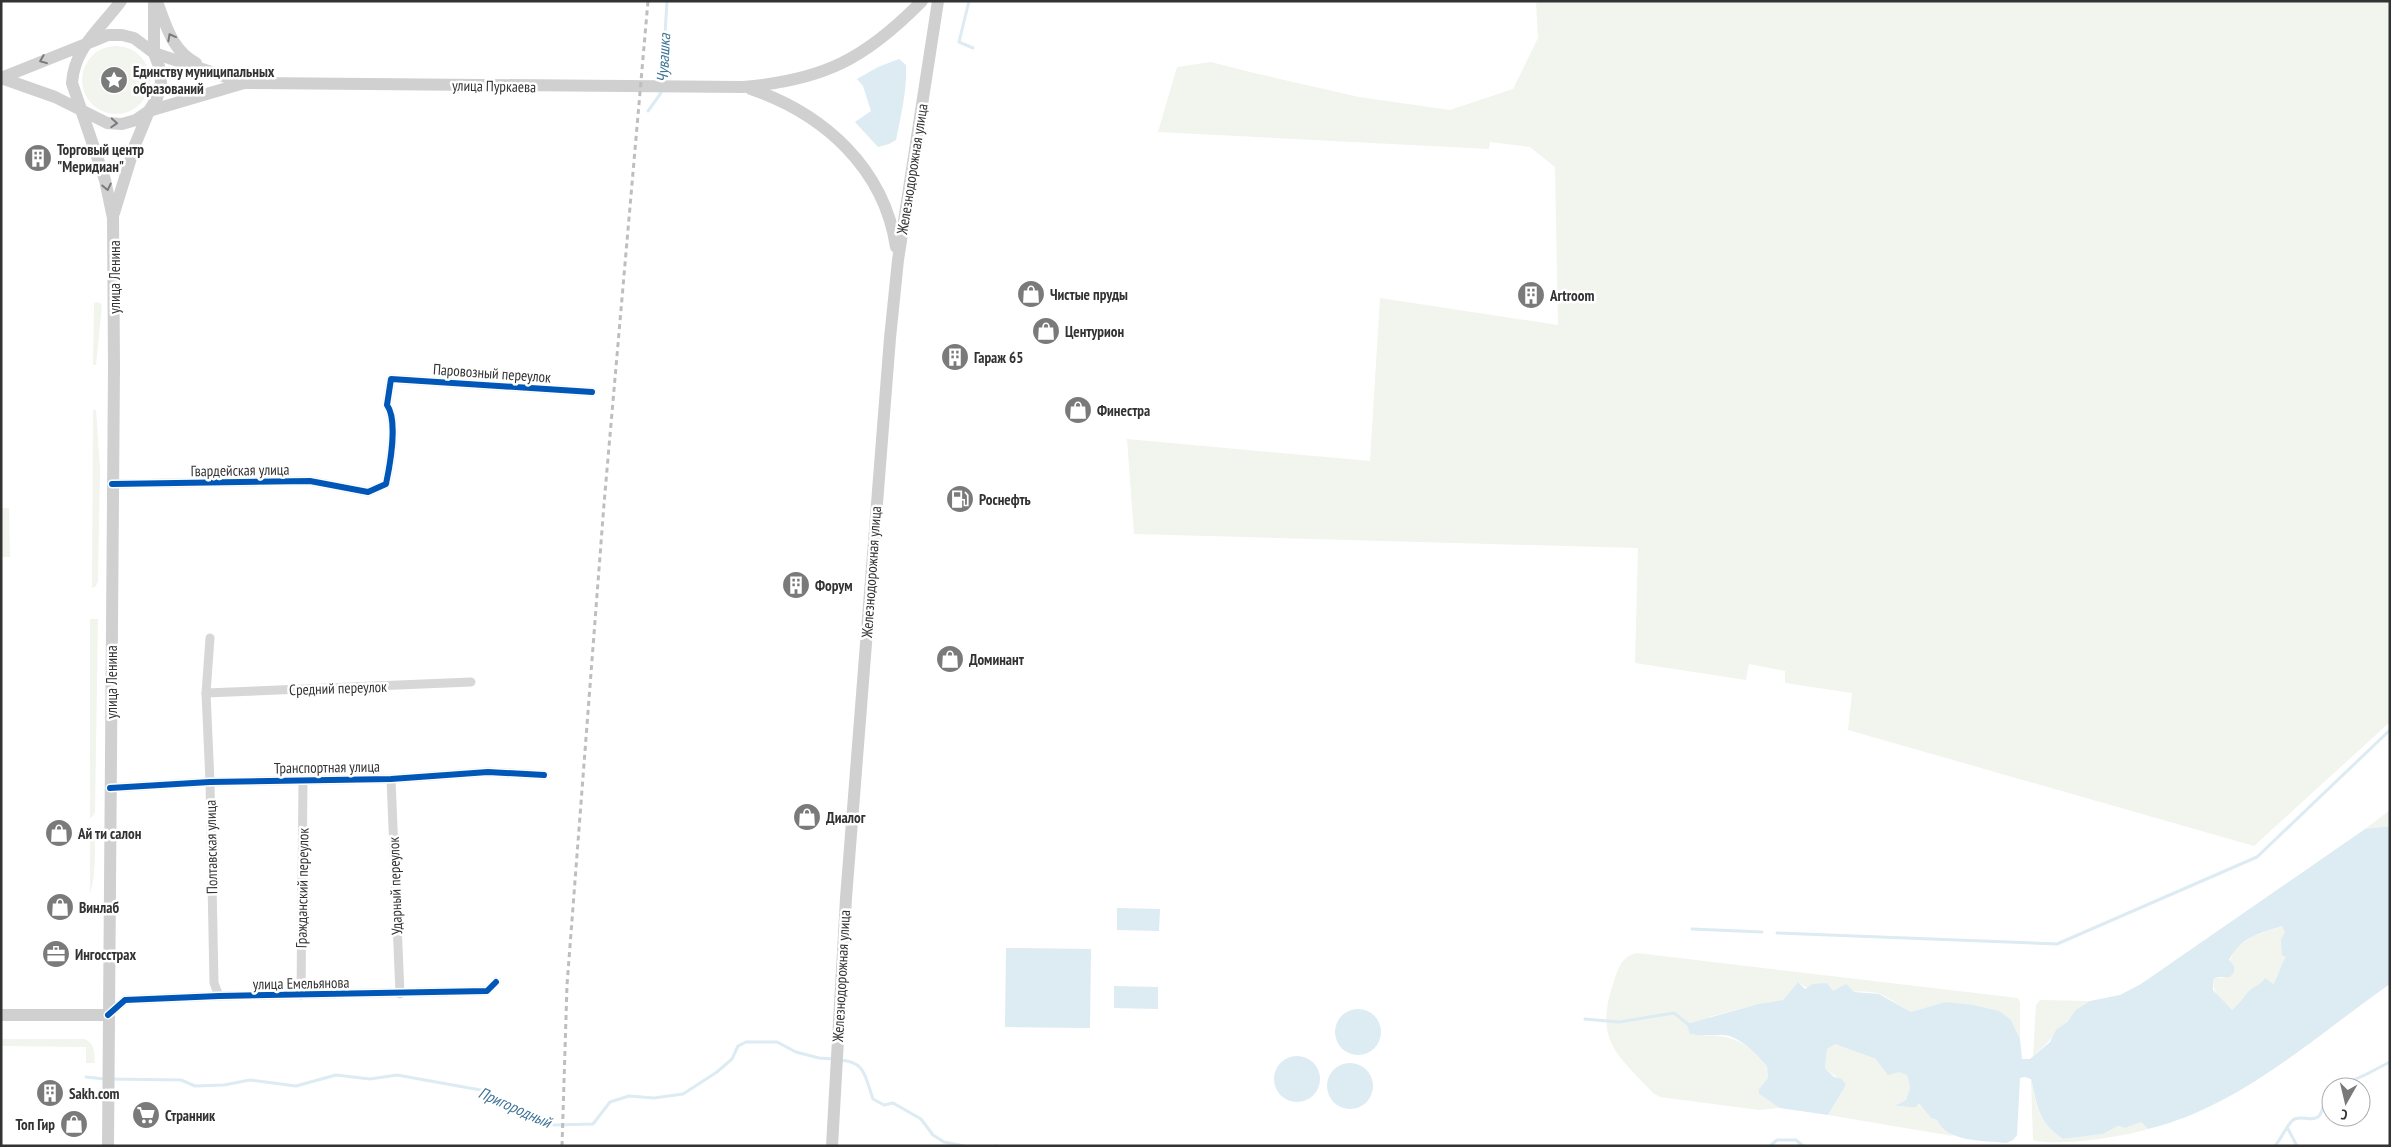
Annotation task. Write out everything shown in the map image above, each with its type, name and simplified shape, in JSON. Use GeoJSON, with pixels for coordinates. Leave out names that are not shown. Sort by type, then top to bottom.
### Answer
{"type":"FeatureCollection","features":[{"type":"Feature","properties":{"kind":"main road"},"geometry":{"type":"LineString","coordinates":[[113,218],[105,180],[72,83],[73,70],[85,44],[121,1]]}},
{"type":"Feature","properties":{"kind":"main road"},"geometry":{"type":"LineString","coordinates":[[113,218],[123,181],[161,84],[160,69],[154,52],[155,1]]}},
{"type":"Feature","properties":{"kind":"main road"},"geometry":{"type":"LineString","coordinates":[[155,1],[170,36],[179,50],[192,61],[223,76]]}},
{"type":"Feature","properties":{"kind":"main road","name":"улица Пуркаева"},"geometry":{"type":"LineString","coordinates":[[244,83],[501,86],[744,86],[778,84],[812,76],[844,64],[873,46],[900,24],[922,1]]}},
{"type":"Feature","properties":{"kind":"main road","name":"Железнодорожная улица"},"geometry":{"type":"LineString","coordinates":[[832,1146],[846,898],[898,260],[938,1]]}},
{"type":"Feature","properties":{"kind":"main road"},"geometry":{"type":"LineString","coordinates":[[1,78],[108,35],[122,35],[134,38],[154,52],[244,83]]}},
{"type":"Feature","properties":{"kind":"main road"},"geometry":{"type":"LineString","coordinates":[[1,78],[80,108],[93,117],[107,123],[122,124],[136,120],[149,111],[244,83]]}},
{"type":"Feature","properties":{"kind":"main road"},"geometry":{"type":"LineString","coordinates":[[744,86],[775,97],[805,112],[832,132],[855,156],[874,184],[886,208],[894,233],[898,260]]}},
{"type":"Feature","properties":{"kind":"main road","name":"улица Ленина"},"geometry":{"type":"LineString","coordinates":[[108,1146],[113,218]]}},
{"type":"Feature","properties":{"kind":"main road"},"geometry":{"type":"LineString","coordinates":[[1,1015],[108,1015]]}},
{"type":"Feature","properties":{"kind":"street","name":"Паровозный переулок"},"geometry":{"type":"LineString","coordinates":[[368,492],[386,484],[389,469],[393,413],[387,405],[391,379],[592,392]]}},
{"type":"Feature","properties":{"kind":"street","name":"Гвардейская улица"},"geometry":{"type":"LineString","coordinates":[[112,484],[310,481],[368,492]]}},
{"type":"Feature","properties":{"kind":"street","name":"Полтавская улица"},"geometry":{"type":"LineString","coordinates":[[210,638],[206,693],[210,782],[214,983],[219,996]]}},
{"type":"Feature","properties":{"kind":"street","name":"Средний переулок"},"geometry":{"type":"LineString","coordinates":[[206,693],[471,682]]}},
{"type":"Feature","properties":{"kind":"street","name":"Транспортная улица"},"geometry":{"type":"LineString","coordinates":[[110,788],[210,782],[391,779],[488,772],[544,775]]}},
{"type":"Feature","properties":{"kind":"street","name":"Ударный переулок"},"geometry":{"type":"LineString","coordinates":[[391,779],[400,994]]}},
{"type":"Feature","properties":{"kind":"street","name":"Гражданский переулок"},"geometry":{"type":"LineString","coordinates":[[301,996],[303,780]]}},
{"type":"Feature","properties":{"kind":"street","name":"улица Емельянова"},"geometry":{"type":"LineString","coordinates":[[108,1015],[126,1000],[219,996],[400,994],[487,990],[496,982]]}},
{"type":"Feature","properties":{"kind":"shaded area"},"geometry":{"type":"Polygon","coordinates":[[[1536,1],[2390,1],[2390,722],[2254,846],[1848,730],[1852,693],[1785,683],[1785,671],[1749,664],[1746,680],[1635,663],[1638,548],[1134,534],[1127,439],[1370,461],[1380,298],[1558,325],[1555,167],[1530,147],[1490,142],[1489,149],[1158,132],[1177,67],[1211,62],[1359,97],[1450,110],[1513,89],[1538,38],[1536,1]]]}},
{"type":"Feature","properties":{"kind":"shaded area"},"geometry":{"type":"Polygon","coordinates":[[[116,46],[129,49],[140,56],[147,67],[150,80],[147,93],[140,104],[129,111],[116,114],[103,111],[92,104],[85,93],[82,80],[85,67],[92,56],[103,49],[116,46]]]}},
{"type":"Feature","properties":{"kind":"shaded area"},"geometry":{"type":"Polygon","coordinates":[[[899,59],[906,65],[906,84],[896,140],[878,147],[855,122],[871,111],[863,86],[857,79],[878,67],[899,59]]]}},
{"type":"Feature","properties":{"kind":"shaded area"},"geometry":{"type":"Polygon","coordinates":[[[98,302],[102,305],[96,365],[93,365],[94,303],[98,302]]]}},
{"type":"Feature","properties":{"kind":"shaded area"},"geometry":{"type":"Polygon","coordinates":[[[93,410],[96,410],[100,469],[98,581],[96,586],[92,588],[93,410]]]}},
{"type":"Feature","properties":{"kind":"shaded area"},"geometry":{"type":"Polygon","coordinates":[[[1,508],[9,508],[10,557],[1,557],[1,508]]]}},
{"type":"Feature","properties":{"kind":"shaded area"},"geometry":{"type":"Polygon","coordinates":[[[90,619],[98,619],[95,812],[90,818],[90,619]]]}},
{"type":"Feature","properties":{"kind":"shaded area"},"geometry":{"type":"Polygon","coordinates":[[[2390,810],[2390,826],[2365,829],[2390,810]]]}},
{"type":"Feature","properties":{"kind":"shaded area"},"geometry":{"type":"Polygon","coordinates":[[[88,826],[93,829],[95,843],[94,871],[90,893],[90,843],[88,826]]]}},
{"type":"Feature","properties":{"kind":"shaded area"},"geometry":{"type":"Polygon","coordinates":[[[2390,826],[2390,984],[2275,1068],[2245,1087],[2214,1105],[2182,1119],[2148,1129],[2141,1122],[2125,1128],[2118,1126],[2103,1134],[2063,1139],[2048,1127],[2040,1114],[2031,1079],[2025,1077],[2020,1078],[2017,1135],[2013,1140],[2006,1143],[1958,1137],[1949,1133],[1937,1120],[1931,1118],[1919,1103],[1916,1107],[1894,1106],[1906,1100],[1910,1087],[1907,1075],[1899,1072],[1888,1075],[1876,1059],[1835,1044],[1827,1049],[1825,1068],[1834,1077],[1842,1079],[1846,1085],[1828,1115],[1780,1108],[1759,1094],[1759,1089],[1768,1078],[1767,1066],[1752,1051],[1735,1038],[1728,1036],[1690,1034],[1687,1024],[1758,1004],[1783,1000],[1798,982],[1805,989],[1813,984],[1827,983],[1833,991],[1846,984],[1854,992],[1879,994],[1911,1012],[1945,1002],[1973,1005],[1999,1011],[2011,1020],[2020,1039],[2022,1059],[2030,1059],[2050,1042],[2056,1030],[2067,1022],[2076,1010],[2090,1001],[2120,995],[2141,984],[2365,829],[2390,826]],[[2282,926],[2258,934],[2245,941],[2229,960],[2234,966],[2234,972],[2230,977],[2216,977],[2213,980],[2213,990],[2232,1010],[2249,991],[2265,978],[2273,984],[2286,957],[2282,955],[2281,940],[2285,932],[2282,926]]]}},
{"type":"Feature","properties":{"kind":"shaded area"},"geometry":{"type":"Polygon","coordinates":[[[1117,908],[1160,909],[1159,931],[1117,930],[1117,908]]]}},
{"type":"Feature","properties":{"kind":"shaded area"},"geometry":{"type":"Polygon","coordinates":[[[2282,926],[2285,932],[2282,954],[2287,957],[2273,984],[2254,989],[2232,1010],[2218,997],[2214,989],[2213,980],[2216,977],[2223,978],[2235,948],[2254,936],[2282,926]]]}},
{"type":"Feature","properties":{"kind":"shaded area"},"geometry":{"type":"Polygon","coordinates":[[[1006,948],[1091,949],[1090,1028],[1005,1027],[1006,948]]]}},
{"type":"Feature","properties":{"kind":"shaded area"},"geometry":{"type":"Polygon","coordinates":[[[1637,953],[2018,998],[2020,1003],[2020,1039],[2011,1020],[1945,1002],[1911,1012],[1881,994],[1814,990],[1798,982],[1783,1000],[1758,1004],[1709,1017],[1704,1036],[1732,1039],[1740,1042],[1753,1052],[1767,1066],[1768,1078],[1759,1089],[1759,1094],[1780,1108],[1759,1110],[1660,1097],[1653,1093],[1628,1067],[1612,1044],[1608,1031],[1606,1017],[1608,1001],[1617,971],[1627,957],[1637,953]]]}},
{"type":"Feature","properties":{"kind":"shaded area"},"geometry":{"type":"Polygon","coordinates":[[[1114,986],[1158,987],[1158,1009],[1114,1008],[1114,986]]]}},
{"type":"Feature","properties":{"kind":"shaded area"},"geometry":{"type":"Polygon","coordinates":[[[2040,1000],[2090,1001],[2074,1014],[2033,1056],[2036,1005],[2040,1000]]]}},
{"type":"Feature","properties":{"kind":"shaded area"},"geometry":{"type":"Polygon","coordinates":[[[1354,1009],[1362,1009],[1371,1013],[1377,1019],[1381,1032],[1377,1045],[1371,1051],[1362,1055],[1354,1055],[1345,1051],[1339,1045],[1335,1036],[1335,1028],[1339,1019],[1345,1013],[1354,1009]]]}},
{"type":"Feature","properties":{"kind":"shaded area"},"geometry":{"type":"Polygon","coordinates":[[[1,1039],[84,1039],[92,1045],[95,1063],[86,1063],[86,1047],[1,1046],[1,1039]]]}},
{"type":"Feature","properties":{"kind":"shaded area"},"geometry":{"type":"Polygon","coordinates":[[[1835,1044],[1876,1059],[1907,1075],[1910,1087],[1906,1100],[1896,1105],[1916,1106],[1919,1102],[1931,1118],[1937,1120],[1953,1136],[1828,1115],[1846,1085],[1825,1068],[1827,1048],[1835,1044]]]}},
{"type":"Feature","properties":{"kind":"shaded area"},"geometry":{"type":"Polygon","coordinates":[[[1293,1056],[1301,1056],[1310,1060],[1316,1066],[1320,1079],[1316,1092],[1310,1098],[1301,1102],[1293,1102],[1284,1098],[1278,1092],[1274,1083],[1274,1075],[1278,1066],[1284,1060],[1293,1056]]]}},
{"type":"Feature","properties":{"kind":"shaded area"},"geometry":{"type":"Polygon","coordinates":[[[1346,1063],[1354,1063],[1363,1067],[1369,1073],[1373,1086],[1369,1099],[1363,1105],[1354,1109],[1346,1109],[1337,1105],[1331,1099],[1327,1090],[1327,1082],[1331,1073],[1337,1067],[1346,1063]]]}},
{"type":"Feature","properties":{"kind":"shaded area"},"geometry":{"type":"Polygon","coordinates":[[[2031,1079],[2037,1106],[2043,1120],[2048,1127],[2063,1139],[2103,1134],[2118,1126],[2125,1128],[2141,1122],[2148,1129],[2122,1135],[2072,1142],[2033,1140],[2031,1079]]]}},
{"type":"Feature","properties":{"kind":"waterway","name":"Чувашка"},"geometry":{"type":"LineString","coordinates":[[662,82],[667,1]]}},
{"type":"Feature","properties":{"kind":"waterway"},"geometry":{"type":"LineString","coordinates":[[969,1],[959,42],[973,48]]}},
{"type":"Feature","properties":{"kind":"waterway","name":"Чувашка"},"geometry":{"type":"LineString","coordinates":[[648,111],[661,93],[662,88]]}},
{"type":"Feature","properties":{"kind":"waterway"},"geometry":{"type":"LineString","coordinates":[[1777,933],[2057,944],[2257,857],[2390,730]]}},
{"type":"Feature","properties":{"kind":"waterway"},"geometry":{"type":"LineString","coordinates":[[1692,929],[1762,932]]}},
{"type":"Feature","properties":{"kind":"waterway"},"geometry":{"type":"LineString","coordinates":[[1585,1019],[1619,1022],[1674,1013],[1689,1025]]}},
{"type":"Feature","properties":{"kind":"waterway","name":"Пригородный"},"geometry":{"type":"LineString","coordinates":[[111,1079],[181,1080],[195,1086],[224,1085],[250,1080],[296,1086],[336,1075],[370,1079],[397,1075],[486,1091],[554,1125],[593,1124],[610,1102],[629,1096],[654,1098],[683,1094],[717,1072],[732,1059],[738,1046],[746,1042],[777,1042],[796,1052],[819,1058],[833,1059]]}},
{"type":"Feature","properties":{"kind":"waterway","name":"Пригородный"},"geometry":{"type":"LineString","coordinates":[[839,1060],[855,1063],[860,1067],[866,1077],[873,1099],[884,1105],[893,1103],[921,1119],[933,1135],[944,1142],[964,1146]]}},
{"type":"Feature","properties":{"kind":"waterway","name":"Пригородный"},"geometry":{"type":"LineString","coordinates":[[2275,1146],[2293,1120],[2296,1118],[2313,1119],[2319,1116],[2323,1109],[2326,1094],[2331,1087],[2357,1079],[2390,1062]]}},
{"type":"Feature","properties":{"kind":"waterway","name":"Пригородный"},"geometry":{"type":"LineString","coordinates":[[86,1077],[105,1079]]}},
{"type":"Feature","properties":{"kind":"waterway"},"geometry":{"type":"LineString","coordinates":[[2288,1129],[2297,1146]]}},
{"type":"Feature","properties":{"kind":"waterway","name":"Пригородный"},"geometry":{"type":"LineString","coordinates":[[1770,1146],[1777,1140],[1796,1140],[1803,1146]]}},
{"type":"Feature","properties":{"kind":"railway"},"geometry":{"type":"LineString","coordinates":[[562,1146],[567,985],[604,504],[648,1]]}},
{"type":"Feature","properties":{"kind":"cycle path"},"geometry":{"type":"LineString","coordinates":[[112,484],[310,481],[368,492],[386,484],[393,432],[387,405],[391,379],[592,392]]}},
{"type":"Feature","properties":{"kind":"cycle path"},"geometry":{"type":"LineString","coordinates":[[110,788],[210,782],[391,779],[488,772],[544,775]]}},
{"type":"Feature","properties":{"kind":"cycle path"},"geometry":{"type":"LineString","coordinates":[[108,1015],[125,1000],[219,996],[487,991],[496,982]]}},
{"type":"Feature","properties":{"kind":"place","name":"Единству муниципальных образований"},"geometry":{"type":"Point","coordinates":[114,80]}},
{"type":"Feature","properties":{"kind":"place","name":"Торговый центр \"Меридиан\""},"geometry":{"type":"Point","coordinates":[38,158]}},
{"type":"Feature","properties":{"kind":"place","name":"Чистые пруды"},"geometry":{"type":"Point","coordinates":[1031,294]}},
{"type":"Feature","properties":{"kind":"place","name":"Artroom"},"geometry":{"type":"Point","coordinates":[1531,295]}},
{"type":"Feature","properties":{"kind":"place","name":"Центурион"},"geometry":{"type":"Point","coordinates":[1046,331]}},
{"type":"Feature","properties":{"kind":"place","name":"Гараж 65"},"geometry":{"type":"Point","coordinates":[955,357]}},
{"type":"Feature","properties":{"kind":"place","name":"Финестра"},"geometry":{"type":"Point","coordinates":[1078,410]}},
{"type":"Feature","properties":{"kind":"place","name":"Роснефть"},"geometry":{"type":"Point","coordinates":[960,499]}},
{"type":"Feature","properties":{"kind":"place","name":"Форум"},"geometry":{"type":"Point","coordinates":[796,585]}},
{"type":"Feature","properties":{"kind":"place","name":"Доминант"},"geometry":{"type":"Point","coordinates":[950,659]}},
{"type":"Feature","properties":{"kind":"place","name":"Диалог"},"geometry":{"type":"Point","coordinates":[807,817]}},
{"type":"Feature","properties":{"kind":"place","name":"Ай ти салон"},"geometry":{"type":"Point","coordinates":[59,833]}},
{"type":"Feature","properties":{"kind":"place","name":"Винлаб"},"geometry":{"type":"Point","coordinates":[60,907]}},
{"type":"Feature","properties":{"kind":"place","name":"Ингосстрах"},"geometry":{"type":"Point","coordinates":[56,954]}},
{"type":"Feature","properties":{"kind":"place","name":"Sakh.com"},"geometry":{"type":"Point","coordinates":[50,1093]}},
{"type":"Feature","properties":{"kind":"place","name":"Странник"},"geometry":{"type":"Point","coordinates":[146,1115]}},
{"type":"Feature","properties":{"kind":"place","name":"Топ Гир"},"geometry":{"type":"Point","coordinates":[74,1124]}}]}
